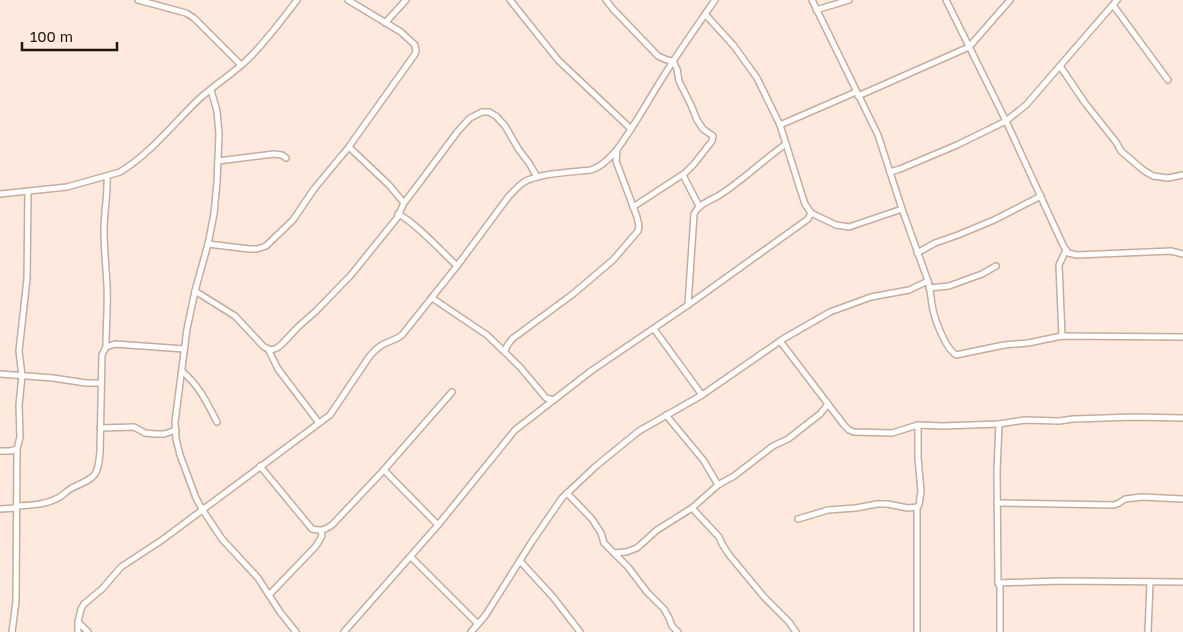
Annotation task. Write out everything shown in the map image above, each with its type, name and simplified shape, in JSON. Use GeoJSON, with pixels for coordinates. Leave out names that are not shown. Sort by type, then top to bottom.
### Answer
{"type":"FeatureCollection","features":[{"type":"Feature","properties":{"kind":"street"},"geometry":{"type":"LineString","coordinates":[[138,0],[186,13],[194,18],[241,65]]}},
{"type":"Feature","properties":{"kind":"street"},"geometry":{"type":"LineString","coordinates":[[0,194],[66,187],[120,172],[138,160],[200,98],[260,48],[297,0]]}},
{"type":"Feature","properties":{"kind":"street"},"geometry":{"type":"LineString","coordinates":[[208,244],[250,249],[266,246],[293,220],[314,189],[349,147],[416,51],[415,45],[401,32],[348,0]]}},
{"type":"Feature","properties":{"kind":"street"},"geometry":{"type":"LineString","coordinates":[[385,23],[406,0]]}},
{"type":"Feature","properties":{"kind":"street"},"geometry":{"type":"LineString","coordinates":[[510,0],[558,60],[631,129]]}},
{"type":"Feature","properties":{"kind":"street"},"geometry":{"type":"LineString","coordinates":[[606,0],[658,56],[673,61]]}},
{"type":"Feature","properties":{"kind":"street"},"geometry":{"type":"LineString","coordinates":[[78,632],[81,608],[102,589],[121,567],[162,540],[330,415],[374,350],[381,345],[398,339],[402,335],[509,196],[525,182],[538,177],[598,168],[610,157],[631,129],[673,61],[715,0]]}},
{"type":"Feature","properties":{"kind":"street"},"geometry":{"type":"LineString","coordinates":[[812,0],[878,135],[928,281],[936,319],[952,352],[956,355],[1062,336],[1183,337]]}},
{"type":"Feature","properties":{"kind":"street"},"geometry":{"type":"LineString","coordinates":[[816,10],[849,0]]}},
{"type":"Feature","properties":{"kind":"street"},"geometry":{"type":"LineString","coordinates":[[946,0],[1068,253],[1077,255],[1171,251],[1183,254]]}},
{"type":"Feature","properties":{"kind":"street"},"geometry":{"type":"LineString","coordinates":[[780,125],[970,47],[1010,0]]}},
{"type":"Feature","properties":{"kind":"street"},"geometry":{"type":"LineString","coordinates":[[890,172],[957,145],[1006,121],[1026,106],[1117,0]]}},
{"type":"Feature","properties":{"kind":"street"},"geometry":{"type":"LineString","coordinates":[[1113,5],[1168,80]]}},
{"type":"Feature","properties":{"kind":"street"},"geometry":{"type":"LineString","coordinates":[[705,14],[734,46],[757,78],[780,125],[805,204],[811,213],[836,225],[849,226],[902,209]]}},
{"type":"Feature","properties":{"kind":"street"},"geometry":{"type":"LineString","coordinates":[[633,207],[683,175],[694,164],[713,138],[696,120],[679,81],[677,69],[673,61]]}},
{"type":"Feature","properties":{"kind":"street"},"geometry":{"type":"LineString","coordinates":[[1060,66],[1084,103],[1121,150],[1143,170],[1153,176],[1168,178],[1183,175]]}},
{"type":"Feature","properties":{"kind":"street"},"geometry":{"type":"LineString","coordinates":[[211,90],[217,111],[218,134],[214,214],[187,329],[175,422],[176,430],[180,454],[202,509],[222,539],[255,573],[280,612],[296,632]]}},
{"type":"Feature","properties":{"kind":"street"},"geometry":{"type":"LineString","coordinates":[[195,291],[235,316],[264,347],[271,350],[277,348],[351,275],[397,218],[404,203],[470,118],[482,112],[489,112],[496,116],[502,122],[538,177]]}},
{"type":"Feature","properties":{"kind":"street"},"geometry":{"type":"LineString","coordinates":[[688,305],[694,214],[699,206],[731,187],[786,144]]}},
{"type":"Feature","properties":{"kind":"street"},"geometry":{"type":"LineString","coordinates":[[349,147],[389,185],[404,203]]}},
{"type":"Feature","properties":{"kind":"street"},"geometry":{"type":"LineString","coordinates":[[505,352],[512,339],[580,288],[613,260],[636,235],[639,226],[616,161],[618,148]]}},
{"type":"Feature","properties":{"kind":"street"},"geometry":{"type":"LineString","coordinates":[[218,161],[274,154],[282,155],[286,158]]}},
{"type":"Feature","properties":{"kind":"street"},"geometry":{"type":"LineString","coordinates":[[610,157],[616,161]]}},
{"type":"Feature","properties":{"kind":"street"},"geometry":{"type":"LineString","coordinates":[[683,175],[699,206]]}},
{"type":"Feature","properties":{"kind":"street"},"geometry":{"type":"LineString","coordinates":[[0,510],[46,504],[75,486],[85,483],[98,468],[102,356],[106,347],[107,285],[104,230],[107,176]]}},
{"type":"Feature","properties":{"kind":"street"},"geometry":{"type":"LineString","coordinates":[[12,632],[16,601],[16,449],[20,437],[19,405],[22,376],[19,351],[27,279],[28,191]]}},
{"type":"Feature","properties":{"kind":"street"},"geometry":{"type":"LineString","coordinates":[[918,253],[935,243],[994,220],[1040,196]]}},
{"type":"Feature","properties":{"kind":"street"},"geometry":{"type":"LineString","coordinates":[[344,632],[411,557],[515,430],[592,371],[688,305],[808,218],[811,213]]}},
{"type":"Feature","properties":{"kind":"street"},"geometry":{"type":"LineString","coordinates":[[398,214],[420,230],[457,266]]}},
{"type":"Feature","properties":{"kind":"street"},"geometry":{"type":"LineString","coordinates":[[1062,336],[1059,265],[1066,250]]}},
{"type":"Feature","properties":{"kind":"street"},"geometry":{"type":"LineString","coordinates":[[929,288],[949,286],[982,274],[996,266]]}},
{"type":"Feature","properties":{"kind":"street"},"geometry":{"type":"LineString","coordinates":[[411,557],[476,629],[551,513],[567,493],[596,466],[639,431],[702,395],[780,341],[830,312],[871,297],[909,290],[928,281]]}},
{"type":"Feature","properties":{"kind":"street"},"geometry":{"type":"LineString","coordinates":[[432,298],[487,335],[520,367],[546,398],[554,400]]}},
{"type":"Feature","properties":{"kind":"street"},"geometry":{"type":"LineString","coordinates":[[654,329],[702,395]]}},
{"type":"Feature","properties":{"kind":"street"},"geometry":{"type":"LineString","coordinates":[[780,341],[844,425],[854,432],[892,433],[918,425],[999,424],[1025,420],[1059,421],[1135,417],[1183,418]]}},
{"type":"Feature","properties":{"kind":"street"},"geometry":{"type":"LineString","coordinates":[[106,347],[115,344],[184,349]]}},
{"type":"Feature","properties":{"kind":"street"},"geometry":{"type":"LineString","coordinates":[[268,348],[278,369],[319,423]]}},
{"type":"Feature","properties":{"kind":"street"},"geometry":{"type":"LineString","coordinates":[[182,371],[202,393],[217,422]]}},
{"type":"Feature","properties":{"kind":"street"},"geometry":{"type":"LineString","coordinates":[[0,374],[101,383]]}},
{"type":"Feature","properties":{"kind":"street"},"geometry":{"type":"LineString","coordinates":[[260,466],[312,529],[322,531],[332,525],[384,470],[452,392]]}},
{"type":"Feature","properties":{"kind":"street"},"geometry":{"type":"LineString","coordinates":[[546,398],[546,406]]}},
{"type":"Feature","properties":{"kind":"street"},"geometry":{"type":"LineString","coordinates":[[614,553],[626,552],[637,548],[657,530],[692,508],[718,485],[734,476],[773,446],[788,439],[820,414],[828,404]]}},
{"type":"Feature","properties":{"kind":"street"},"geometry":{"type":"LineString","coordinates":[[666,415],[704,460],[718,485]]}},
{"type":"Feature","properties":{"kind":"street"},"geometry":{"type":"LineString","coordinates":[[999,424],[997,503],[1000,632]]}},
{"type":"Feature","properties":{"kind":"street"},"geometry":{"type":"LineString","coordinates":[[917,632],[917,507],[921,491],[918,425]]}},
{"type":"Feature","properties":{"kind":"street"},"geometry":{"type":"LineString","coordinates":[[100,428],[134,427],[145,433],[155,434],[164,434],[176,430]]}},
{"type":"Feature","properties":{"kind":"street"},"geometry":{"type":"LineString","coordinates":[[0,451],[10,452],[16,449]]}},
{"type":"Feature","properties":{"kind":"street"},"geometry":{"type":"LineString","coordinates":[[384,470],[438,525]]}},
{"type":"Feature","properties":{"kind":"street"},"geometry":{"type":"LineString","coordinates":[[567,493],[592,519],[601,532],[604,543],[628,567],[647,592],[664,609],[672,626],[678,632]]}},
{"type":"Feature","properties":{"kind":"street"},"geometry":{"type":"LineString","coordinates":[[997,503],[1114,505],[1125,499],[1142,497],[1183,499]]}},
{"type":"Feature","properties":{"kind":"street"},"geometry":{"type":"LineString","coordinates":[[798,519],[828,510],[850,509],[877,504],[908,508],[917,507]]}},
{"type":"Feature","properties":{"kind":"street"},"geometry":{"type":"LineString","coordinates":[[692,508],[719,537],[730,556],[796,632]]}},
{"type":"Feature","properties":{"kind":"street"},"geometry":{"type":"LineString","coordinates":[[269,595],[316,546],[322,536],[322,531]]}},
{"type":"Feature","properties":{"kind":"street"},"geometry":{"type":"LineString","coordinates":[[520,561],[553,597],[580,632]]}},
{"type":"Feature","properties":{"kind":"street"},"geometry":{"type":"LineString","coordinates":[[998,583],[1066,581],[1183,582]]}},
{"type":"Feature","properties":{"kind":"street"},"geometry":{"type":"LineString","coordinates":[[1148,632],[1150,582]]}},
{"type":"Feature","properties":{"kind":"street"},"geometry":{"type":"LineString","coordinates":[[78,622],[88,632]]}}]}
